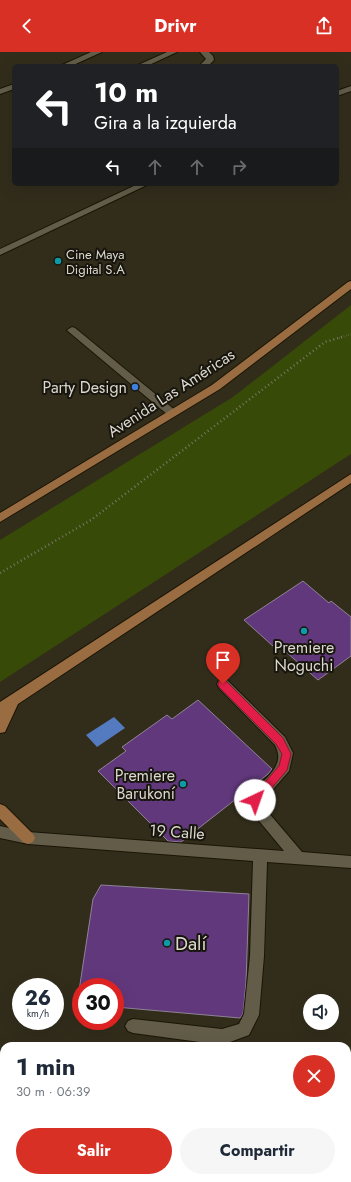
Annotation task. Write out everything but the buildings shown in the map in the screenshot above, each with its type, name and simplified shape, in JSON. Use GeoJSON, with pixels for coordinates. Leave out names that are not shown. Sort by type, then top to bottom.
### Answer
{"type":"FeatureCollection","features":[{"type":"Feature","properties":{"kind":"main road","name":"Avenida Las Américas"},"geometry":{"type":"LineString","coordinates":[[0,518],[216,387],[351,284]]}},
{"type":"Feature","properties":{"kind":"main road"},"geometry":{"type":"LineString","coordinates":[[0,709],[351,478]]}},
{"type":"Feature","properties":{"kind":"main road"},"geometry":{"type":"LineString","coordinates":[[0,728],[13,701]]}},
{"type":"Feature","properties":{"kind":"main road"},"geometry":{"type":"LineString","coordinates":[[0,810],[28,838]]}},
{"type":"Feature","properties":{"kind":"street"},"geometry":{"type":"LineString","coordinates":[[72,64],[98,52]]}},
{"type":"Feature","properties":{"kind":"street"},"geometry":{"type":"LineString","coordinates":[[145,64],[173,52]]}},
{"type":"Feature","properties":{"kind":"street"},"geometry":{"type":"LineString","coordinates":[[204,52],[209,56],[210,60],[205,64]]}},
{"type":"Feature","properties":{"kind":"street"},"geometry":{"type":"LineString","coordinates":[[0,92],[12,87]]}},
{"type":"Feature","properties":{"kind":"street"},"geometry":{"type":"LineString","coordinates":[[0,252],[141,186]]}},
{"type":"Feature","properties":{"kind":"street"},"geometry":{"type":"LineString","coordinates":[[72,330],[172,413]]}},
{"type":"Feature","properties":{"kind":"street"},"geometry":{"type":"LineString","coordinates":[[223,684],[280,741],[286,754],[284,767],[255,800],[256,807],[298,858]]}},
{"type":"Feature","properties":{"kind":"street","name":"19 Calle"},"geometry":{"type":"LineString","coordinates":[[0,832],[28,838],[351,862]]}},
{"type":"Feature","properties":{"kind":"street"},"geometry":{"type":"LineString","coordinates":[[133,1026],[222,1037],[244,1030],[251,1015],[257,956],[260,855]]}},
{"type":"Feature","properties":{"kind":"path"},"geometry":{"type":"LineString","coordinates":[[0,573],[90,520],[325,342],[351,334]]}},
{"type":"Feature","properties":{"kind":"green space"},"geometry":{"type":"Polygon","coordinates":[[[351,305],[351,454],[0,682],[0,540],[233,397],[351,305]]]}},
{"type":"Feature","properties":{"kind":"water"},"geometry":{"type":"Polygon","coordinates":[[[114,717],[125,728],[97,747],[86,735],[114,717]]]}},
{"type":"Feature","properties":{"kind":"place","name":"Cine Maya Digital S.A"},"geometry":{"type":"Point","coordinates":[58,261]}},
{"type":"Feature","properties":{"kind":"place","name":"Party Design"},"geometry":{"type":"Point","coordinates":[135,387]}},
{"type":"Feature","properties":{"kind":"place","name":"Premiere Noguchi"},"geometry":{"type":"Point","coordinates":[304,631]}},
{"type":"Feature","properties":{"kind":"place","name":"Premiere Barukoní"},"geometry":{"type":"Point","coordinates":[183,784]}},
{"type":"Feature","properties":{"kind":"place","name":"Dalí"},"geometry":{"type":"Point","coordinates":[167,943]}},
{"type":"Feature","properties":{"kind":"route"},"geometry":{"type":"LineString","coordinates":[[223,684],[280,741],[286,754],[284,767],[255,800]]}}]}
